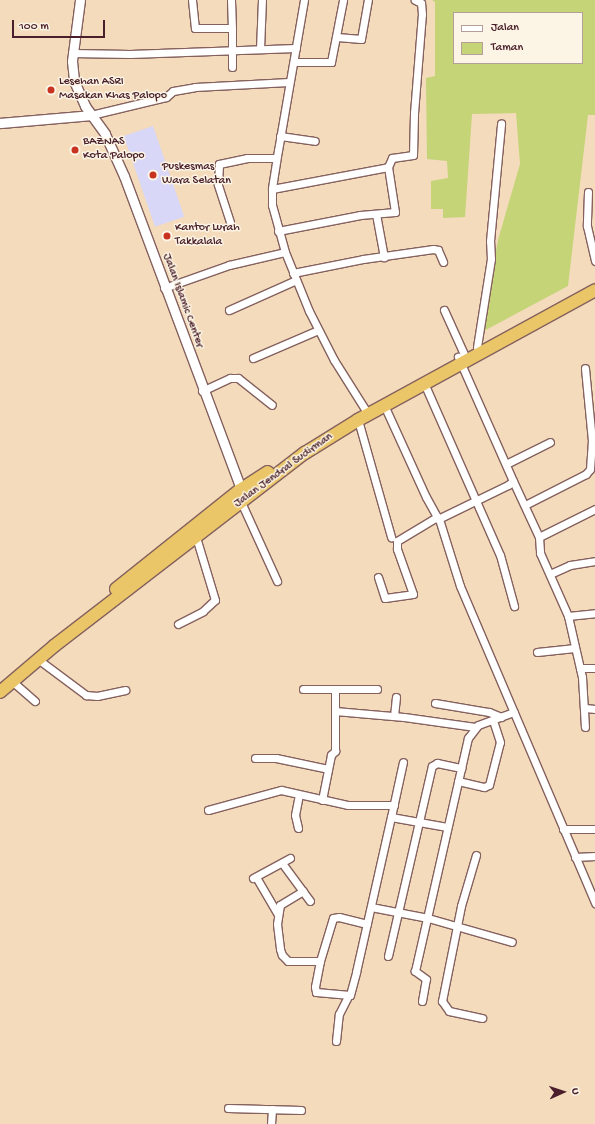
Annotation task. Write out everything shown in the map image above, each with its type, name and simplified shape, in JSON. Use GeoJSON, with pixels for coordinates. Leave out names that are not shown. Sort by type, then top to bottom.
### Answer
{"type":"FeatureCollection","features":[{"type":"Feature","properties":{"kind":"highway","name":"Jalan Jendral Sudirman"},"geometry":{"type":"LineString","coordinates":[[363,414],[384,405],[424,383],[477,347],[595,282]]}},
{"type":"Feature","properties":{"kind":"highway","name":"Jalan Jendral Sudirman"},"geometry":{"type":"LineString","coordinates":[[0,682],[242,497],[363,414],[461,358],[595,290]]}},
{"type":"Feature","properties":{"kind":"highway","name":"Jalan Jendral Sudirman"},"geometry":{"type":"LineString","coordinates":[[0,692],[38,660],[196,537],[242,497]]}},
{"type":"Feature","properties":{"kind":"street","name":"Jalan Islamic Center"},"geometry":{"type":"LineString","coordinates":[[80,0],[72,53],[74,81],[91,116],[105,134],[124,176],[242,497]]}},
{"type":"Feature","properties":{"kind":"street"},"geometry":{"type":"LineString","coordinates":[[192,0],[194,26],[232,28]]}},
{"type":"Feature","properties":{"kind":"street"},"geometry":{"type":"LineString","coordinates":[[231,0],[232,66]]}},
{"type":"Feature","properties":{"kind":"street"},"geometry":{"type":"LineString","coordinates":[[260,49],[262,0]]}},
{"type":"Feature","properties":{"kind":"street"},"geometry":{"type":"LineString","coordinates":[[304,0],[276,158],[272,189],[278,231],[294,277],[318,330],[363,414],[391,537]]}},
{"type":"Feature","properties":{"kind":"street"},"geometry":{"type":"LineString","coordinates":[[294,62],[330,63],[337,37],[343,0]]}},
{"type":"Feature","properties":{"kind":"street"},"geometry":{"type":"LineString","coordinates":[[337,37],[361,39],[368,0]]}},
{"type":"Feature","properties":{"kind":"street"},"geometry":{"type":"LineString","coordinates":[[278,231],[376,214],[396,212],[388,167],[392,158],[412,156],[414,153],[414,113],[422,14],[421,3],[415,0]]}},
{"type":"Feature","properties":{"kind":"street"},"geometry":{"type":"LineString","coordinates":[[72,53],[296,48]]}},
{"type":"Feature","properties":{"kind":"street"},"geometry":{"type":"LineString","coordinates":[[0,123],[91,116],[166,98],[171,91],[190,88],[290,82]]}},
{"type":"Feature","properties":{"kind":"street"},"geometry":{"type":"LineString","coordinates":[[477,347],[491,259],[490,241],[501,124]]}},
{"type":"Feature","properties":{"kind":"street"},"geometry":{"type":"LineString","coordinates":[[280,136],[315,141]]}},
{"type":"Feature","properties":{"kind":"street"},"geometry":{"type":"LineString","coordinates":[[230,222],[218,184],[219,164],[247,158],[276,158]]}},
{"type":"Feature","properties":{"kind":"street"},"geometry":{"type":"LineString","coordinates":[[272,189],[388,167]]}},
{"type":"Feature","properties":{"kind":"street"},"geometry":{"type":"LineString","coordinates":[[588,192],[587,232],[595,261]]}},
{"type":"Feature","properties":{"kind":"street"},"geometry":{"type":"LineString","coordinates":[[376,214],[384,257]]}},
{"type":"Feature","properties":{"kind":"street"},"geometry":{"type":"LineString","coordinates":[[229,310],[294,277],[384,257],[435,249],[443,262]]}},
{"type":"Feature","properties":{"kind":"street"},"geometry":{"type":"LineString","coordinates":[[164,288],[236,263],[285,252]]}},
{"type":"Feature","properties":{"kind":"street"},"geometry":{"type":"LineString","coordinates":[[444,310],[461,358],[513,481],[539,537],[540,553],[568,616],[580,668],[585,708],[585,727]]}},
{"type":"Feature","properties":{"kind":"street"},"geometry":{"type":"LineString","coordinates":[[253,358],[318,330]]}},
{"type":"Feature","properties":{"kind":"street"},"geometry":{"type":"LineString","coordinates":[[525,505],[586,474],[590,469],[592,441],[585,368]]}},
{"type":"Feature","properties":{"kind":"street"},"geometry":{"type":"LineString","coordinates":[[202,390],[230,378],[238,378],[272,405]]}},
{"type":"Feature","properties":{"kind":"street"},"geometry":{"type":"LineString","coordinates":[[424,383],[500,555],[514,606]]}},
{"type":"Feature","properties":{"kind":"street"},"geometry":{"type":"LineString","coordinates":[[384,405],[397,438],[438,518],[460,586],[595,903]]}},
{"type":"Feature","properties":{"kind":"street"},"geometry":{"type":"LineString","coordinates":[[506,464],[550,442]]}},
{"type":"Feature","properties":{"kind":"street"},"geometry":{"type":"LineString","coordinates":[[378,577],[384,598],[413,594],[397,549],[397,542],[438,518],[513,481]]}},
{"type":"Feature","properties":{"kind":"street"},"geometry":{"type":"LineString","coordinates":[[242,497],[277,581]]}},
{"type":"Feature","properties":{"kind":"street"},"geometry":{"type":"LineString","coordinates":[[539,537],[551,528],[595,509]]}},
{"type":"Feature","properties":{"kind":"street"},"geometry":{"type":"LineString","coordinates":[[178,624],[203,611],[216,600],[196,537]]}},
{"type":"Feature","properties":{"kind":"street"},"geometry":{"type":"LineString","coordinates":[[550,574],[570,565],[595,561]]}},
{"type":"Feature","properties":{"kind":"street"},"geometry":{"type":"LineString","coordinates":[[568,616],[595,613]]}},
{"type":"Feature","properties":{"kind":"street"},"geometry":{"type":"LineString","coordinates":[[537,652],[575,648]]}},
{"type":"Feature","properties":{"kind":"street"},"geometry":{"type":"LineString","coordinates":[[38,660],[86,695],[96,696],[125,690]]}},
{"type":"Feature","properties":{"kind":"street"},"geometry":{"type":"LineString","coordinates":[[580,668],[595,668]]}},
{"type":"Feature","properties":{"kind":"street"},"geometry":{"type":"LineString","coordinates":[[12,682],[34,701]]}},
{"type":"Feature","properties":{"kind":"street"},"geometry":{"type":"LineString","coordinates":[[303,689],[377,689]]}},
{"type":"Feature","properties":{"kind":"street"},"geometry":{"type":"LineString","coordinates":[[322,800],[331,755],[335,751],[335,689]]}},
{"type":"Feature","properties":{"kind":"street"},"geometry":{"type":"LineString","coordinates":[[394,716],[396,697]]}},
{"type":"Feature","properties":{"kind":"street"},"geometry":{"type":"LineString","coordinates":[[435,703],[489,712],[501,716]]}},
{"type":"Feature","properties":{"kind":"street"},"geometry":{"type":"LineString","coordinates":[[585,708],[595,709]]}},
{"type":"Feature","properties":{"kind":"street"},"geometry":{"type":"LineString","coordinates":[[335,711],[394,716],[475,727],[514,712]]}},
{"type":"Feature","properties":{"kind":"street"},"geometry":{"type":"LineString","coordinates":[[458,781],[484,788],[489,785],[500,742],[493,720]]}},
{"type":"Feature","properties":{"kind":"street"},"geometry":{"type":"LineString","coordinates":[[422,1001],[426,979],[415,969],[428,918],[468,738],[475,727]]}},
{"type":"Feature","properties":{"kind":"street"},"geometry":{"type":"LineString","coordinates":[[255,758],[276,758],[328,768]]}},
{"type":"Feature","properties":{"kind":"street"},"geometry":{"type":"LineString","coordinates":[[336,1041],[339,1014],[352,990],[392,817],[403,762]]}},
{"type":"Feature","properties":{"kind":"street"},"geometry":{"type":"LineString","coordinates":[[388,956],[434,764],[461,768]]}},
{"type":"Feature","properties":{"kind":"street"},"geometry":{"type":"LineString","coordinates":[[208,810],[281,790],[348,805],[394,805]]}},
{"type":"Feature","properties":{"kind":"street"},"geometry":{"type":"LineString","coordinates":[[298,828],[294,815],[299,795]]}},
{"type":"Feature","properties":{"kind":"street"},"geometry":{"type":"LineString","coordinates":[[392,817],[447,828]]}},
{"type":"Feature","properties":{"kind":"street"},"geometry":{"type":"LineString","coordinates":[[564,829],[595,829]]}},
{"type":"Feature","properties":{"kind":"street"},"geometry":{"type":"LineString","coordinates":[[476,855],[457,926],[442,1001],[445,1008],[482,1018]]}},
{"type":"Feature","properties":{"kind":"street"},"geometry":{"type":"LineString","coordinates":[[576,857],[595,856]]}},
{"type":"Feature","properties":{"kind":"street"},"geometry":{"type":"LineString","coordinates":[[277,913],[255,878],[290,858]]}},
{"type":"Feature","properties":{"kind":"street"},"geometry":{"type":"LineString","coordinates":[[282,863],[310,901]]}},
{"type":"Feature","properties":{"kind":"street"},"geometry":{"type":"LineString","coordinates":[[303,890],[280,905],[277,913],[279,943],[285,960],[320,960]]}},
{"type":"Feature","properties":{"kind":"street"},"geometry":{"type":"LineString","coordinates":[[371,907],[428,918],[512,942]]}},
{"type":"Feature","properties":{"kind":"street"},"geometry":{"type":"LineString","coordinates":[[348,996],[315,991],[320,960],[333,918],[339,917],[367,924]]}},
{"type":"Feature","properties":{"kind":"street"},"geometry":{"type":"LineString","coordinates":[[228,1108],[301,1110]]}},
{"type":"Feature","properties":{"kind":"street"},"geometry":{"type":"LineString","coordinates":[[271,1124],[272,1109]]}},
{"type":"Feature","properties":{"kind":"shaded area","name":"Puskesmas Wara Selatan"},"geometry":{"type":"Polygon","coordinates":[[[153,126],[184,217],[155,227],[124,136],[153,126]]]}},
{"type":"Feature","properties":{"kind":"green space"},"geometry":{"type":"Polygon","coordinates":[[[432,0],[595,0],[595,115],[588,115],[568,286],[482,332],[498,240],[520,164],[516,113],[472,114],[465,217],[443,218],[443,209],[431,209],[431,181],[448,178],[447,161],[427,159],[426,78],[435,76],[435,2],[432,0]]]}},
{"type":"Feature","properties":{"kind":"place","name":"Lesehan ASRI Masakan Khas Palopo"},"geometry":{"type":"Point","coordinates":[51,90]}},
{"type":"Feature","properties":{"kind":"place","name":"BAZNAS Kota Palopo"},"geometry":{"type":"Point","coordinates":[75,150]}},
{"type":"Feature","properties":{"kind":"place","name":"Puskesmas Wara Selatan"},"geometry":{"type":"Point","coordinates":[153,175]}},
{"type":"Feature","properties":{"kind":"place","name":"Kantor Lurah Takkalala"},"geometry":{"type":"Point","coordinates":[167,236]}}]}
